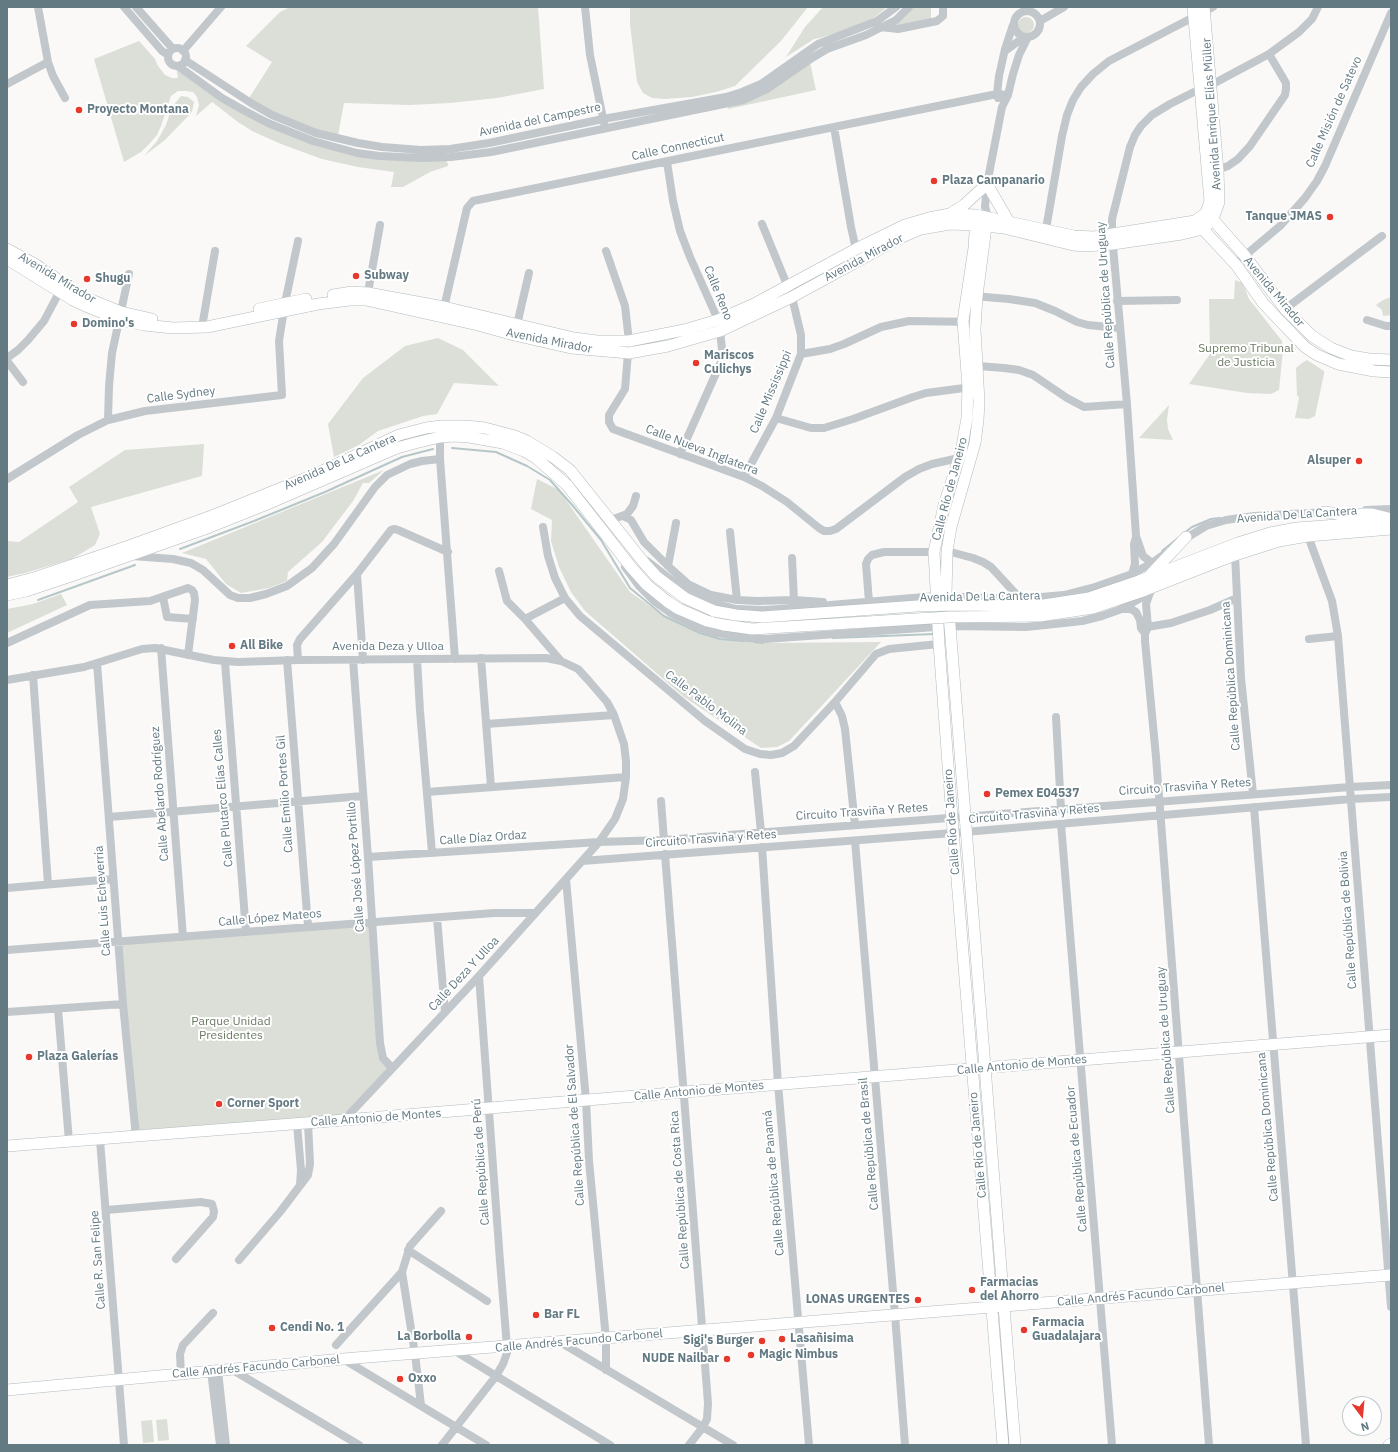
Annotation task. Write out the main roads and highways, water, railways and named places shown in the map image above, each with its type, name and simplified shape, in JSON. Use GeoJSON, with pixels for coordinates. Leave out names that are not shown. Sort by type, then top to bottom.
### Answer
{"type":"FeatureCollection","features":[{"type":"Feature","properties":{"kind":"main road","name":"Avenida Enrique Elías Müller"},"geometry":{"type":"LineString","coordinates":[[1202,10],[1211,85],[1213,172]]}},
{"type":"Feature","properties":{"kind":"main road","name":"Avenida Enrique Elías Müller"},"geometry":{"type":"LineString","coordinates":[[1202,10],[1200,89],[1219,202],[1210,216]]}},
{"type":"Feature","properties":{"kind":"main road"},"geometry":{"type":"LineString","coordinates":[[986,184],[1006,225],[978,249],[966,234],[950,219],[986,184]]}},
{"type":"Feature","properties":{"kind":"main road"},"geometry":{"type":"LineString","coordinates":[[1199,225],[1210,216]]}},
{"type":"Feature","properties":{"kind":"main road","name":"Avenida Mirador"},"geometry":{"type":"LineString","coordinates":[[1210,216],[1245,256],[1286,309],[1312,336],[1331,348],[1351,356],[1391,360]]}},
{"type":"Feature","properties":{"kind":"main road","name":"Avenida Mirador"},"geometry":{"type":"LineString","coordinates":[[7,249],[34,264],[62,288],[88,307],[120,316],[134,324],[172,328],[284,307],[367,297],[443,312],[517,324],[574,338],[597,341],[629,341],[684,330],[718,320],[857,254],[950,219],[982,218],[1045,234],[1073,245],[1086,246],[1113,239],[1182,234],[1199,225],[1235,264],[1263,303],[1287,330],[1305,347],[1317,355],[1338,364],[1374,372],[1391,372]]}},
{"type":"Feature","properties":{"kind":"main road","name":"Calle Río de Janeiro"},"geometry":{"type":"LineString","coordinates":[[982,218],[972,296],[964,321],[978,420],[975,443],[957,500],[951,527],[938,627],[953,833],[1003,1445]]}},
{"type":"Feature","properties":{"kind":"main road","name":"Avenida Mirador"},"geometry":{"type":"LineString","coordinates":[[443,312],[478,325],[571,348],[629,353],[668,346],[720,331],[792,297],[857,254]]}},
{"type":"Feature","properties":{"kind":"main road","name":"Avenida Mirador"},"geometry":{"type":"LineString","coordinates":[[7,259],[62,288]]}},
{"type":"Feature","properties":{"kind":"main road","name":"Calle Río de Janeiro"},"geometry":{"type":"LineString","coordinates":[[972,296],[976,322],[978,366],[959,458],[944,504],[934,552],[941,596],[950,626],[965,832],[1015,1445]]}},
{"type":"Feature","properties":{"kind":"main road","name":"Avenida De La Cantera"},"geometry":{"type":"LineString","coordinates":[[7,585],[37,577],[202,520],[316,474],[399,435],[440,426],[466,426],[502,432],[527,441],[553,457],[570,470],[657,577],[673,590],[694,603],[714,611],[736,615],[762,617],[917,606],[1037,606],[1089,598],[1143,583],[1177,578],[1235,555],[1279,541],[1308,536],[1391,529]]}},
{"type":"Feature","properties":{"kind":"main road","name":"Avenida De La Cantera"},"geometry":{"type":"LineString","coordinates":[[7,596],[131,556],[265,505],[415,442],[440,437],[469,437],[502,443],[524,451],[546,466],[567,485],[631,567],[647,585],[668,602],[701,619],[724,625],[752,629],[949,617],[1040,616],[1093,608],[1143,583],[1238,543],[1270,533],[1296,528],[1391,519]]}},
{"type":"Feature","properties":{"kind":"main road"},"geometry":{"type":"LineString","coordinates":[[546,466],[553,457]]}},
{"type":"Feature","properties":{"kind":"main road"},"geometry":{"type":"LineString","coordinates":[[1324,512],[1339,514],[1372,514],[1391,519]]}},
{"type":"Feature","properties":{"kind":"main road"},"geometry":{"type":"LineString","coordinates":[[1143,583],[1186,537]]}},
{"type":"Feature","properties":{"kind":"main road"},"geometry":{"type":"LineString","coordinates":[[7,600],[26,591]]}},
{"type":"Feature","properties":{"kind":"main road","name":"Calle Antonio de Montes"},"geometry":{"type":"LineString","coordinates":[[7,1146],[302,1124],[875,1076],[1391,1036]]}},
{"type":"Feature","properties":{"kind":"main road","name":"Calle Andrés Facundo Carbonel"},"geometry":{"type":"LineString","coordinates":[[7,1390],[343,1359],[1390,1275]]}},
{"type":"Feature","properties":{"kind":"waterway"},"geometry":{"type":"LineString","coordinates":[[452,448],[496,452],[527,466],[550,480],[601,540],[630,588],[664,616],[700,633],[720,639],[743,641]]}},
{"type":"Feature","properties":{"kind":"waterway"},"geometry":{"type":"LineString","coordinates":[[180,549],[325,492],[402,457],[433,449]]}},
{"type":"Feature","properties":{"kind":"waterway"},"geometry":{"type":"LineString","coordinates":[[1184,533],[1192,527],[1211,519],[1220,518]]}},
{"type":"Feature","properties":{"kind":"waterway"},"geometry":{"type":"LineString","coordinates":[[1162,551],[1178,538]]}},
{"type":"Feature","properties":{"kind":"waterway"},"geometry":{"type":"LineString","coordinates":[[38,600],[135,565]]}},
{"type":"Feature","properties":{"kind":"waterway"},"geometry":{"type":"LineString","coordinates":[[833,638],[934,634]]}},
{"type":"Feature","properties":{"kind":"waterway"},"geometry":{"type":"LineString","coordinates":[[754,642],[763,643]]}},
{"type":"Feature","properties":{"kind":"place","name":"Proyecto Montana"},"geometry":{"type":"Point","coordinates":[79,110]}},
{"type":"Feature","properties":{"kind":"place","name":"Plaza Campanario"},"geometry":{"type":"Point","coordinates":[934,181]}},
{"type":"Feature","properties":{"kind":"place","name":"Tanque JMAS"},"geometry":{"type":"Point","coordinates":[1330,217]}},
{"type":"Feature","properties":{"kind":"place","name":"Subway"},"geometry":{"type":"Point","coordinates":[356,276]}},
{"type":"Feature","properties":{"kind":"place","name":"Shugu"},"geometry":{"type":"Point","coordinates":[87,279]}},
{"type":"Feature","properties":{"kind":"place","name":"Domino's"},"geometry":{"type":"Point","coordinates":[74,324]}},
{"type":"Feature","properties":{"kind":"place","name":"Mariscos Culichys"},"geometry":{"type":"Point","coordinates":[696,363]}},
{"type":"Feature","properties":{"kind":"place","name":"Alsuper"},"geometry":{"type":"Point","coordinates":[1359,461]}},
{"type":"Feature","properties":{"kind":"place","name":"All Bike"},"geometry":{"type":"Point","coordinates":[232,646]}},
{"type":"Feature","properties":{"kind":"place","name":"Pemex E04537"},"geometry":{"type":"Point","coordinates":[987,794]}},
{"type":"Feature","properties":{"kind":"place","name":"Plaza Galerías"},"geometry":{"type":"Point","coordinates":[29,1057]}},
{"type":"Feature","properties":{"kind":"place","name":"Corner Sport"},"geometry":{"type":"Point","coordinates":[219,1104]}},
{"type":"Feature","properties":{"kind":"place","name":"Farmacias del Ahorro"},"geometry":{"type":"Point","coordinates":[972,1290]}},
{"type":"Feature","properties":{"kind":"place","name":"LONAS URGENTES"},"geometry":{"type":"Point","coordinates":[918,1300]}},
{"type":"Feature","properties":{"kind":"place","name":"Bar FL"},"geometry":{"type":"Point","coordinates":[536,1315]}},
{"type":"Feature","properties":{"kind":"place","name":"Cendi No. 1"},"geometry":{"type":"Point","coordinates":[272,1328]}},
{"type":"Feature","properties":{"kind":"place","name":"Farmacia Guadalajara"},"geometry":{"type":"Point","coordinates":[1024,1330]}},
{"type":"Feature","properties":{"kind":"place","name":"La Borbolla"},"geometry":{"type":"Point","coordinates":[469,1337]}},
{"type":"Feature","properties":{"kind":"place","name":"Lasañisima"},"geometry":{"type":"Point","coordinates":[782,1339]}},
{"type":"Feature","properties":{"kind":"place","name":"Sigi's Burger"},"geometry":{"type":"Point","coordinates":[762,1341]}},
{"type":"Feature","properties":{"kind":"place","name":"Magic Nimbus"},"geometry":{"type":"Point","coordinates":[751,1355]}},
{"type":"Feature","properties":{"kind":"place","name":"NUDE Nailbar"},"geometry":{"type":"Point","coordinates":[727,1359]}},
{"type":"Feature","properties":{"kind":"place","name":"Oxxo"},"geometry":{"type":"Point","coordinates":[400,1379]}},
{"type":"Feature","properties":{"kind":"park label","name":"Supremo Tribunal de Justicia"},"geometry":{"type":"Point","coordinates":[1246,356]}},
{"type":"Feature","properties":{"kind":"park label","name":"Parque Unidad Presidentes"},"geometry":{"type":"Point","coordinates":[231,1029]}}]}
